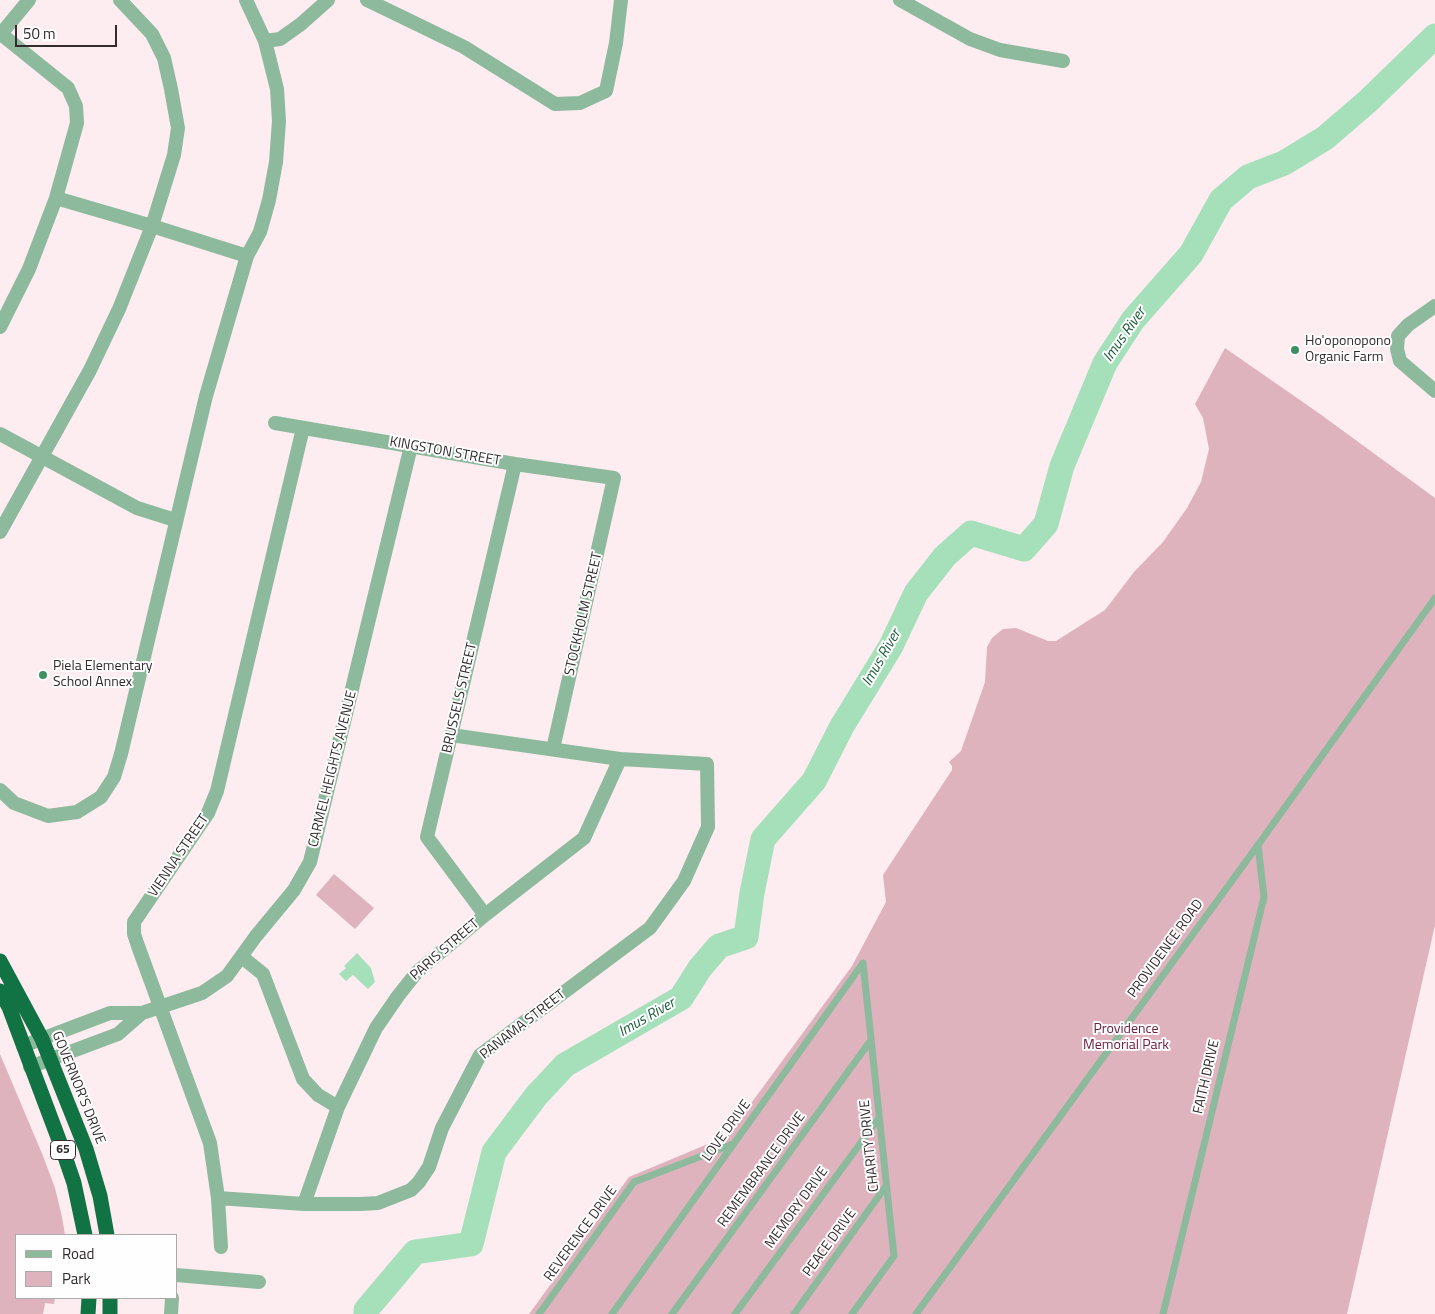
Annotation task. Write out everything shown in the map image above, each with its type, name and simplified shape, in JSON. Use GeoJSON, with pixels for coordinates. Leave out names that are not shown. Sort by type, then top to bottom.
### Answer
{"type":"FeatureCollection","features":[{"type":"Feature","properties":{"kind":"highway","name":"GOVERNOR'S DRIVE"},"geometry":{"type":"LineString","coordinates":[[0,961],[42,1039],[86,1149],[100,1196],[107,1234]]}},
{"type":"Feature","properties":{"kind":"highway","name":"65"},"geometry":{"type":"LineString","coordinates":[[0,991],[9,1008],[74,1183],[85,1234]]}},
{"type":"Feature","properties":{"kind":"highway"},"geometry":{"type":"LineString","coordinates":[[88,1314],[89,1299]]}},
{"type":"Feature","properties":{"kind":"highway"},"geometry":{"type":"LineString","coordinates":[[110,1299],[110,1314]]}},
{"type":"Feature","properties":{"kind":"street"},"geometry":{"type":"LineString","coordinates":[[0,327],[29,269],[56,198],[77,123],[76,106],[68,88],[0,34],[29,0]]}},
{"type":"Feature","properties":{"kind":"street"},"geometry":{"type":"LineString","coordinates":[[0,532],[90,370],[119,309],[152,226],[174,155],[178,128],[172,89],[164,58],[152,34],[120,0]]}},
{"type":"Feature","properties":{"kind":"street"},"geometry":{"type":"LineString","coordinates":[[0,790],[14,803],[48,816],[76,812],[101,797],[114,777],[206,396],[247,256],[260,232],[269,200],[276,162],[277,89],[266,41],[246,0]]}},
{"type":"Feature","properties":{"kind":"street"},"geometry":{"type":"LineString","coordinates":[[266,41],[280,39],[301,24],[328,0]]}},
{"type":"Feature","properties":{"kind":"street"},"geometry":{"type":"LineString","coordinates":[[367,0],[464,47],[555,104],[580,103],[606,91],[616,43],[621,0]]}},
{"type":"Feature","properties":{"kind":"street"},"geometry":{"type":"LineString","coordinates":[[900,0],[978,42],[1000,50],[1064,61]]}},
{"type":"Feature","properties":{"kind":"street"},"geometry":{"type":"LineString","coordinates":[[56,198],[247,256]]}},
{"type":"Feature","properties":{"kind":"street"},"geometry":{"type":"LineString","coordinates":[[1435,306],[1408,325],[1398,336],[1396,349],[1400,360],[1435,391]]}},
{"type":"Feature","properties":{"kind":"street","name":"KINGSTON STREET"},"geometry":{"type":"LineString","coordinates":[[276,423],[515,464],[614,478]]}},
{"type":"Feature","properties":{"kind":"street","name":"VIENNA STREET"},"geometry":{"type":"LineString","coordinates":[[221,1246],[218,1198],[210,1143],[138,946],[134,934],[134,922],[208,813],[217,791],[303,428]]}},
{"type":"Feature","properties":{"kind":"street"},"geometry":{"type":"LineString","coordinates":[[0,434],[138,508],[175,520]]}},
{"type":"Feature","properties":{"kind":"street","name":"CARMEL HEIGHTS AVENUE"},"geometry":{"type":"LineString","coordinates":[[23,1046],[110,1013],[142,1013],[202,993],[227,976],[256,936],[294,890],[310,862],[411,446]]}},
{"type":"Feature","properties":{"kind":"street","name":"BRUSSELS STREET"},"geometry":{"type":"LineString","coordinates":[[486,915],[427,837],[515,464]]}},
{"type":"Feature","properties":{"kind":"street","name":"STOCKHOLM STREET"},"geometry":{"type":"LineString","coordinates":[[553,749],[614,478]]}},
{"type":"Feature","properties":{"kind":"street"},"geometry":{"type":"LineString","coordinates":[[451,735],[620,759]]}},
{"type":"Feature","properties":{"kind":"street","name":"PARIS STREET"},"geometry":{"type":"LineString","coordinates":[[304,1204],[338,1107],[376,1028],[398,996],[417,972],[584,838],[620,759]]}},
{"type":"Feature","properties":{"kind":"street","name":"PANAMA STREET"},"geometry":{"type":"LineString","coordinates":[[218,1198],[304,1204],[378,1203],[411,1190],[419,1182],[429,1167],[442,1128],[480,1055],[650,928],[684,881],[708,827],[707,764],[620,759]]}},
{"type":"Feature","properties":{"kind":"street"},"geometry":{"type":"LineString","coordinates":[[242,957],[263,974],[303,1079],[318,1095],[338,1107]]}},
{"type":"Feature","properties":{"kind":"street","name":"CARMEL HEIGHTS AVENUE"},"geometry":{"type":"LineString","coordinates":[[30,1067],[118,1034],[142,1013]]}},
{"type":"Feature","properties":{"kind":"street"},"geometry":{"type":"LineString","coordinates":[[178,1275],[260,1282]]}},
{"type":"Feature","properties":{"kind":"street"},"geometry":{"type":"LineString","coordinates":[[172,1299],[172,1314]]}},
{"type":"Feature","properties":{"kind":"lane","name":"PROVIDENCE ROAD"},"geometry":{"type":"LineString","coordinates":[[916,1314],[1258,845],[1435,598]]}},
{"type":"Feature","properties":{"kind":"lane","name":"FAITH DRIVE"},"geometry":{"type":"LineString","coordinates":[[1164,1314],[1264,897],[1258,845]]}},
{"type":"Feature","properties":{"kind":"lane","name":"CHARITY DRIVE"},"geometry":{"type":"LineString","coordinates":[[852,1314],[894,1256],[863,963]]}},
{"type":"Feature","properties":{"kind":"lane","name":"LOVE DRIVE"},"geometry":{"type":"LineString","coordinates":[[612,1314],[863,963]]}},
{"type":"Feature","properties":{"kind":"lane","name":"REMEMBRANCE DRIVE"},"geometry":{"type":"LineString","coordinates":[[672,1314],[871,1040]]}},
{"type":"Feature","properties":{"kind":"lane","name":"MEMORY DRIVE"},"geometry":{"type":"LineString","coordinates":[[735,1314],[879,1118]]}},
{"type":"Feature","properties":{"kind":"lane","name":"REVERENCE DRIVE"},"geometry":{"type":"LineString","coordinates":[[539,1314],[634,1182],[733,1144]]}},
{"type":"Feature","properties":{"kind":"lane","name":"PEACE DRIVE"},"geometry":{"type":"LineString","coordinates":[[794,1314],[886,1186]]}},
{"type":"Feature","properties":{"kind":"green space","name":"Providence Memorial Park"},"geometry":{"type":"Polygon","coordinates":[[[1225,348],[1320,414],[1435,498],[1435,925],[1347,1314],[529,1314],[629,1177],[727,1136],[852,966],[886,902],[883,875],[952,770],[949,762],[961,751],[985,682],[987,647],[992,638],[1003,629],[1016,628],[1048,641],[1056,641],[1105,610],[1134,572],[1163,542],[1187,508],[1201,482],[1209,449],[1203,418],[1195,404],[1225,348]]]}},
{"type":"Feature","properties":{"kind":"green space"},"geometry":{"type":"Polygon","coordinates":[[[334,874],[374,908],[355,929],[316,895],[334,874]]]}},
{"type":"Feature","properties":{"kind":"green space"},"geometry":{"type":"Polygon","coordinates":[[[0,1054],[55,1188],[65,1234],[15,1234],[15,1299],[55,1299],[54,1304],[45,1303],[43,1314],[0,1314],[0,1054]]]}},
{"type":"Feature","properties":{"kind":"shaded area"},"geometry":{"type":"Polygon","coordinates":[[[357,953],[371,968],[375,982],[368,989],[353,975],[346,981],[339,974],[357,953]]]}},
{"type":"Feature","properties":{"kind":"waterway","name":"Imus River"},"geometry":{"type":"LineString","coordinates":[[366,1314],[366,1310],[415,1252],[471,1244],[494,1152],[536,1096],[565,1065],[681,998],[700,968],[719,946],[746,937],[752,893],[763,839],[814,781],[842,726],[891,646],[916,593],[945,556],[971,533],[1024,549],[1046,524],[1062,466],[1105,363],[1133,320],[1191,254],[1221,200],[1248,177],[1284,163],[1325,138],[1368,101],[1435,36]]}},
{"type":"Feature","properties":{"kind":"place","name":"Ho'oponopono Organic Farm"},"geometry":{"type":"Point","coordinates":[1295,350]}},
{"type":"Feature","properties":{"kind":"place","name":"Piela Elementary School Annex"},"geometry":{"type":"Point","coordinates":[43,675]}}]}
